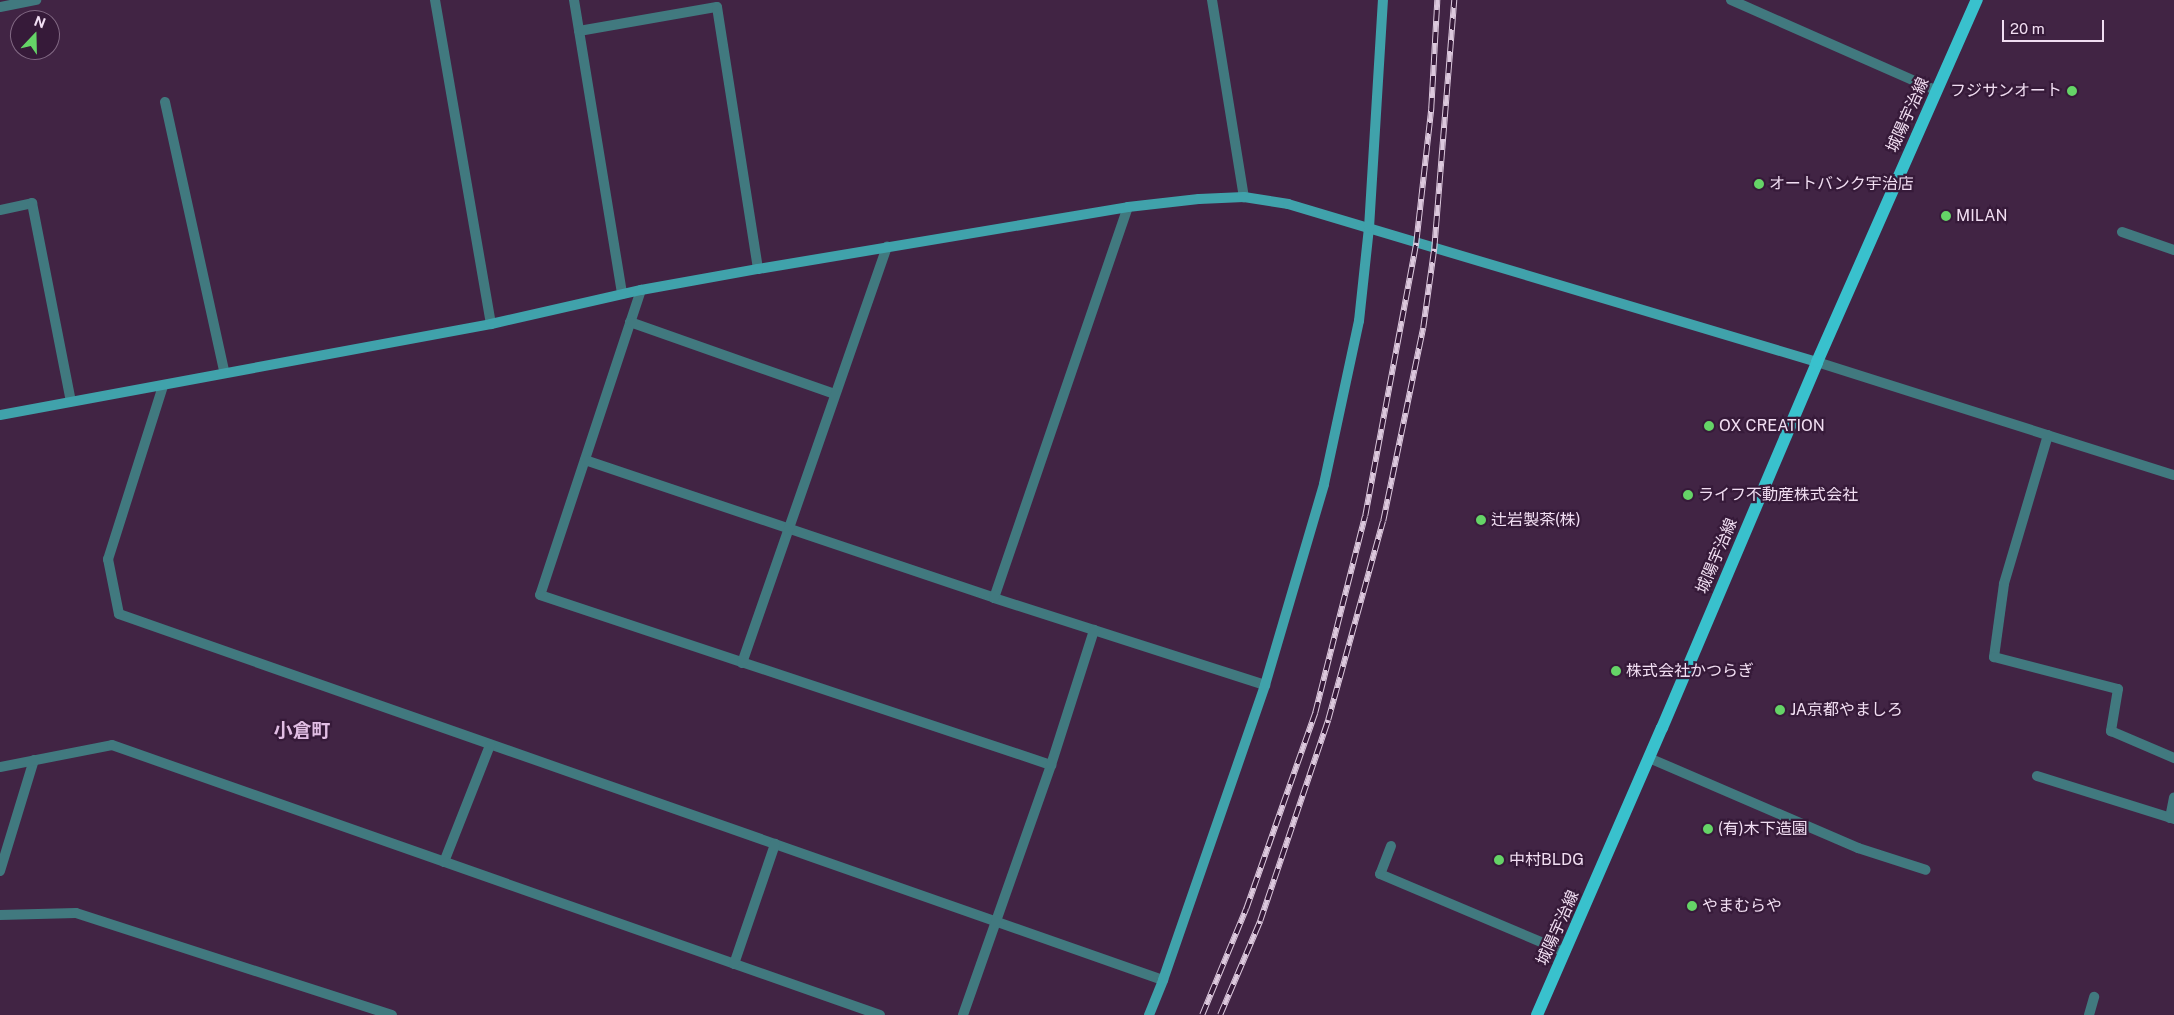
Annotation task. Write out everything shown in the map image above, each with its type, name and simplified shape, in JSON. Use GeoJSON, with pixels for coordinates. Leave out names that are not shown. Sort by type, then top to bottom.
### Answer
{"type":"FeatureCollection","features":[{"type":"Feature","properties":{"kind":"main road","name":"城陽宇治線"},"geometry":{"type":"LineString","coordinates":[[1537,1015],[1649,758],[1817,362],[1977,0]]}},
{"type":"Feature","properties":{"kind":"street"},"geometry":{"type":"LineString","coordinates":[[0,7],[36,0]]}},
{"type":"Feature","properties":{"kind":"street"},"geometry":{"type":"LineString","coordinates":[[435,0],[491,324]]}},
{"type":"Feature","properties":{"kind":"street"},"geometry":{"type":"LineString","coordinates":[[574,0],[622,294]]}},
{"type":"Feature","properties":{"kind":"street"},"geometry":{"type":"LineString","coordinates":[[1212,0],[1244,197]]}},
{"type":"Feature","properties":{"kind":"street"},"geometry":{"type":"LineString","coordinates":[[1149,1015],[1266,685],[1324,484],[1359,321],[1369,228],[1384,0]]}},
{"type":"Feature","properties":{"kind":"street"},"geometry":{"type":"LineString","coordinates":[[1731,0],[1937,90]]}},
{"type":"Feature","properties":{"kind":"street"},"geometry":{"type":"LineString","coordinates":[[579,31],[717,7],[758,269]]}},
{"type":"Feature","properties":{"kind":"street"},"geometry":{"type":"LineString","coordinates":[[165,102],[224,372]]}},
{"type":"Feature","properties":{"kind":"street"},"geometry":{"type":"LineString","coordinates":[[0,415],[491,324],[641,290],[887,246],[1128,207],[1199,199],[1244,197],[1288,204],[1369,228],[1817,362],[2174,475]]}},
{"type":"Feature","properties":{"kind":"street"},"geometry":{"type":"LineString","coordinates":[[0,210],[32,204],[71,401]]}},
{"type":"Feature","properties":{"kind":"street"},"geometry":{"type":"LineString","coordinates":[[994,598],[1128,207]]}},
{"type":"Feature","properties":{"kind":"street"},"geometry":{"type":"LineString","coordinates":[[2122,232],[2174,250]]}},
{"type":"Feature","properties":{"kind":"street"},"geometry":{"type":"LineString","coordinates":[[742,663],[887,246]]}},
{"type":"Feature","properties":{"kind":"street"},"geometry":{"type":"LineString","coordinates":[[641,290],[540,595],[1051,765]]}},
{"type":"Feature","properties":{"kind":"street"},"geometry":{"type":"LineString","coordinates":[[630,322],[835,394]]}},
{"type":"Feature","properties":{"kind":"street"},"geometry":{"type":"LineString","coordinates":[[164,386],[108,558],[120,614],[1163,980]]}},
{"type":"Feature","properties":{"kind":"street"},"geometry":{"type":"LineString","coordinates":[[2048,435],[2004,584],[1994,657],[2118,689],[2111,732],[2174,758]]}},
{"type":"Feature","properties":{"kind":"street"},"geometry":{"type":"LineString","coordinates":[[584,460],[994,598],[1266,685]]}},
{"type":"Feature","properties":{"kind":"street"},"geometry":{"type":"LineString","coordinates":[[963,1015],[1051,765],[1094,630]]}},
{"type":"Feature","properties":{"kind":"street"},"geometry":{"type":"LineString","coordinates":[[0,767],[112,745],[880,1015]]}},
{"type":"Feature","properties":{"kind":"street"},"geometry":{"type":"LineString","coordinates":[[444,862],[490,745]]}},
{"type":"Feature","properties":{"kind":"street"},"geometry":{"type":"LineString","coordinates":[[1649,758],[1858,848],[1926,870]]}},
{"type":"Feature","properties":{"kind":"street"},"geometry":{"type":"LineString","coordinates":[[0,871],[34,760]]}},
{"type":"Feature","properties":{"kind":"street"},"geometry":{"type":"LineString","coordinates":[[2037,776],[2172,819],[2174,797]]}},
{"type":"Feature","properties":{"kind":"street"},"geometry":{"type":"LineString","coordinates":[[734,964],[775,844]]}},
{"type":"Feature","properties":{"kind":"street"},"geometry":{"type":"LineString","coordinates":[[1391,846],[1380,874],[1565,952]]}},
{"type":"Feature","properties":{"kind":"street"},"geometry":{"type":"LineString","coordinates":[[0,915],[76,913],[376,1012],[392,1015]]}},
{"type":"Feature","properties":{"kind":"street"},"geometry":{"type":"LineString","coordinates":[[2089,1015],[2094,998]]}},
{"type":"Feature","properties":{"kind":"railway"},"geometry":{"type":"LineString","coordinates":[[1202,1015],[1246,909],[1315,713],[1365,516],[1416,243],[1431,109],[1437,0]]}},
{"type":"Feature","properties":{"kind":"railway"},"geometry":{"type":"LineString","coordinates":[[1220,1015],[1260,921],[1328,720],[1383,521],[1423,328],[1434,249],[1454,0]]}},
{"type":"Feature","properties":{"kind":"place","name":"フジサンオート"},"geometry":{"type":"Point","coordinates":[2072,91]}},
{"type":"Feature","properties":{"kind":"place","name":"オートバンク宇治店"},"geometry":{"type":"Point","coordinates":[1759,184]}},
{"type":"Feature","properties":{"kind":"place","name":"MILAN"},"geometry":{"type":"Point","coordinates":[1946,216]}},
{"type":"Feature","properties":{"kind":"place","name":"OX CREATION"},"geometry":{"type":"Point","coordinates":[1709,426]}},
{"type":"Feature","properties":{"kind":"place","name":"ライフ不動産株式会社"},"geometry":{"type":"Point","coordinates":[1688,495]}},
{"type":"Feature","properties":{"kind":"place","name":"辻岩製茶(株)"},"geometry":{"type":"Point","coordinates":[1481,520]}},
{"type":"Feature","properties":{"kind":"place","name":"株式会社かつらぎ"},"geometry":{"type":"Point","coordinates":[1616,671]}},
{"type":"Feature","properties":{"kind":"place","name":"JA京都やましろ"},"geometry":{"type":"Point","coordinates":[1780,710]}},
{"type":"Feature","properties":{"kind":"place","name":"(有)木下造園"},"geometry":{"type":"Point","coordinates":[1708,829]}},
{"type":"Feature","properties":{"kind":"place","name":"中村BLDG"},"geometry":{"type":"Point","coordinates":[1499,860]}},
{"type":"Feature","properties":{"kind":"place","name":"やまむらや"},"geometry":{"type":"Point","coordinates":[1692,906]}},
{"type":"Feature","properties":{"kind":"district","name":"小倉町"},"geometry":{"type":"Point","coordinates":[302,731]}}]}
